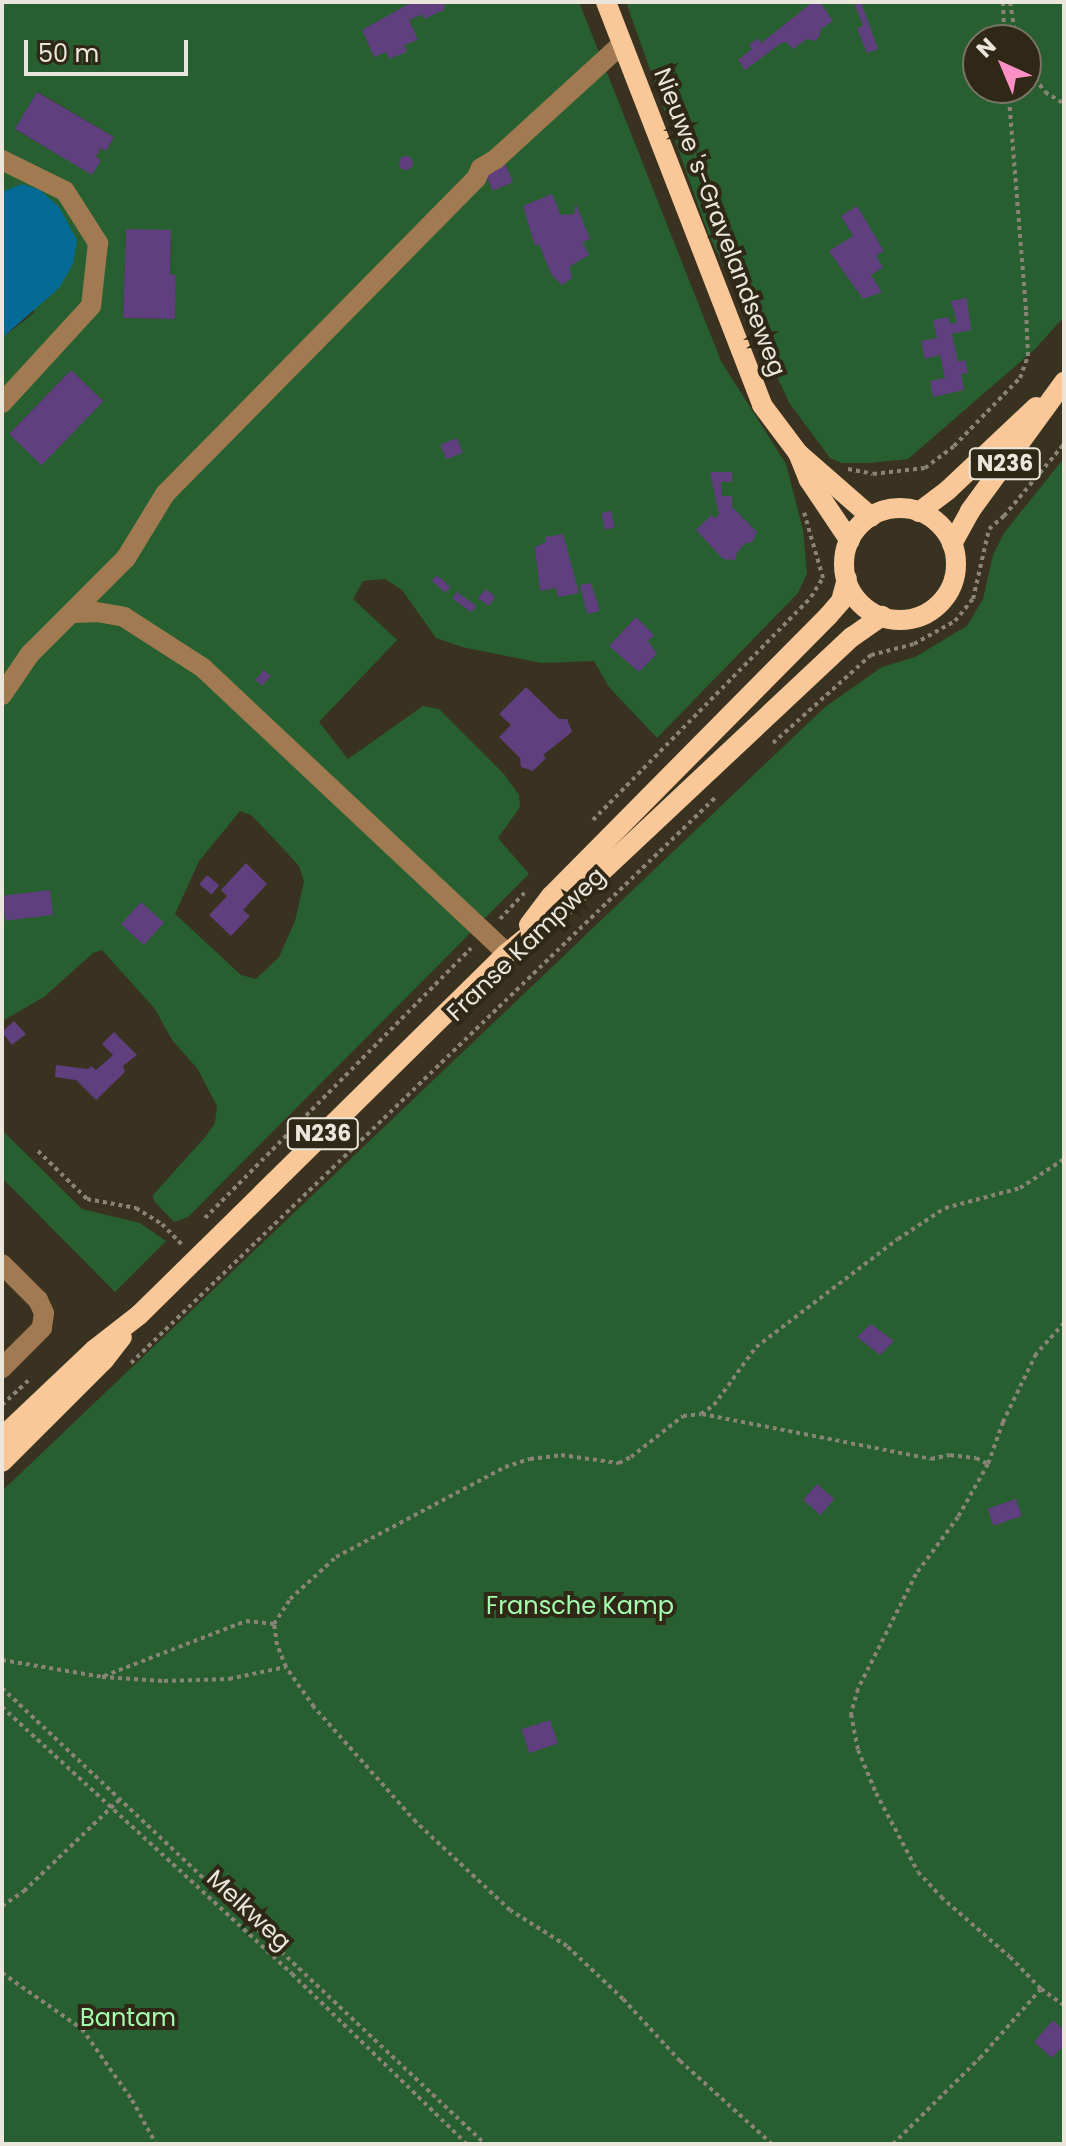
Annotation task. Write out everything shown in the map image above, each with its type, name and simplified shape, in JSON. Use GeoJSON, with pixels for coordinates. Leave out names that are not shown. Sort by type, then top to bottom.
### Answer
{"type":"FeatureCollection","features":[{"type":"Feature","properties":{"kind":"main road","name":"Nieuwe 's-Gravelandseweg"},"geometry":{"type":"LineString","coordinates":[[606,2],[762,405],[798,453],[871,517]]}},
{"type":"Feature","properties":{"kind":"main road","name":"N236"},"geometry":{"type":"LineString","coordinates":[[919,512],[948,490],[1062,384]]}},
{"type":"Feature","properties":{"kind":"main road","name":"N236"},"geometry":{"type":"LineString","coordinates":[[882,616],[912,619],[942,602],[956,570],[952,544],[970,511],[1062,384]]}},
{"type":"Feature","properties":{"kind":"main road","name":"Nieuwe 's-Gravelandseweg"},"geometry":{"type":"LineString","coordinates":[[798,453],[809,480],[850,541]]}},
{"type":"Feature","properties":{"kind":"main road"},"geometry":{"type":"LineString","coordinates":[[850,541],[855,530],[886,510],[919,512],[939,523],[952,544]]}},
{"type":"Feature","properties":{"kind":"main road","name":"N236"},"geometry":{"type":"LineString","coordinates":[[847,579],[846,549],[850,541]]}},
{"type":"Feature","properties":{"kind":"main road"},"geometry":{"type":"LineString","coordinates":[[847,579],[850,590],[863,606],[882,616]]}},
{"type":"Feature","properties":{"kind":"main road","name":"Franse Kampweg"},"geometry":{"type":"LineString","coordinates":[[507,953],[551,896],[829,615],[841,601],[847,579]]}},
{"type":"Feature","properties":{"kind":"main road","name":"Franse Kampweg"},"geometry":{"type":"LineString","coordinates":[[2,1437],[94,1350],[139,1315],[507,953],[564,907],[852,637],[882,616]]}},
{"type":"Feature","properties":{"kind":"main road","name":"Franse Kampweg"},"geometry":{"type":"LineString","coordinates":[[2,1462],[104,1360],[139,1315]]}},
{"type":"Feature","properties":{"kind":"street"},"geometry":{"type":"LineString","coordinates":[[2,695],[30,654],[126,558],[165,494],[476,179],[481,168],[496,159],[622,44]]}},
{"type":"Feature","properties":{"kind":"street"},"geometry":{"type":"LineString","coordinates":[[2,160],[65,191],[98,243],[91,306],[2,403]]}},
{"type":"Feature","properties":{"kind":"street"},"geometry":{"type":"LineString","coordinates":[[74,613],[97,612],[124,617],[203,668],[507,953]]}},
{"type":"Feature","properties":{"kind":"street"},"geometry":{"type":"LineString","coordinates":[[2,1264],[38,1300],[44,1313],[42,1328],[2,1368]]}},
{"type":"Feature","properties":{"kind":"path"},"geometry":{"type":"LineString","coordinates":[[1003,2],[1004,24]]}},
{"type":"Feature","properties":{"kind":"path"},"geometry":{"type":"LineString","coordinates":[[1010,2],[1013,24]]}},
{"type":"Feature","properties":{"kind":"path"},"geometry":{"type":"LineString","coordinates":[[1042,88],[1064,104]]}},
{"type":"Feature","properties":{"kind":"path"},"geometry":{"type":"LineString","coordinates":[[873,474],[925,468],[954,446],[1020,378],[1028,356],[1009,104]]}},
{"type":"Feature","properties":{"kind":"path"},"geometry":{"type":"LineString","coordinates":[[772,743],[871,655],[914,644],[955,621],[973,599],[989,529],[1004,516],[1064,444]]}},
{"type":"Feature","properties":{"kind":"path"},"geometry":{"type":"LineString","coordinates":[[589,824],[811,597],[823,578],[811,531]]}},
{"type":"Feature","properties":{"kind":"path","name":"Franse Kampweg"},"geometry":{"type":"LineString","coordinates":[[125,1368],[727,785]]}},
{"type":"Feature","properties":{"kind":"path"},"geometry":{"type":"LineString","coordinates":[[202,1221],[537,879]]}},
{"type":"Feature","properties":{"kind":"path"},"geometry":{"type":"LineString","coordinates":[[38,1151],[87,1199],[136,1208],[162,1224],[196,1260]]}},
{"type":"Feature","properties":{"kind":"path"},"geometry":{"type":"LineString","coordinates":[[701,1414],[714,1405],[756,1347],[898,1239],[945,1208],[1020,1188],[1064,1159]]}},
{"type":"Feature","properties":{"kind":"path"},"geometry":{"type":"LineString","coordinates":[[169,1254],[191,1232]]}},
{"type":"Feature","properties":{"kind":"path"},"geometry":{"type":"LineString","coordinates":[[1064,1323],[1036,1354],[1003,1422],[988,1464],[958,1517],[916,1574],[858,1689],[851,1714],[858,1750],[876,1793],[918,1872],[1041,1989],[1064,2005]]}},
{"type":"Feature","properties":{"kind":"path"},"geometry":{"type":"LineString","coordinates":[[2,1405],[36,1374]]}},
{"type":"Feature","properties":{"kind":"path"},"geometry":{"type":"LineString","coordinates":[[772,2144],[680,2061],[623,1999],[567,1946],[510,1910],[416,1822],[314,1707],[286,1667],[277,1645],[274,1624],[290,1599],[336,1557],[505,1467],[530,1459],[561,1455],[619,1463],[683,1416],[701,1414],[931,1459],[950,1455],[976,1458],[988,1464]]}},
{"type":"Feature","properties":{"kind":"path"},"geometry":{"type":"LineString","coordinates":[[102,1677],[246,1621],[274,1624]]}},
{"type":"Feature","properties":{"kind":"path"},"geometry":{"type":"LineString","coordinates":[[2,1660],[102,1677],[229,1679],[286,1667]]}},
{"type":"Feature","properties":{"kind":"path"},"geometry":{"type":"LineString","coordinates":[[2,1688],[485,2144]]}},
{"type":"Feature","properties":{"kind":"path","name":"Melkweg"},"geometry":{"type":"LineString","coordinates":[[2,1707],[292,1974],[467,2144]]}},
{"type":"Feature","properties":{"kind":"path"},"geometry":{"type":"LineString","coordinates":[[2,1906],[24,1891],[120,1799]]}},
{"type":"Feature","properties":{"kind":"path"},"geometry":{"type":"LineString","coordinates":[[2,1973],[82,2029],[132,2100],[156,2144]]}},
{"type":"Feature","properties":{"kind":"path"},"geometry":{"type":"LineString","coordinates":[[893,2144],[989,2050],[1041,1989]]}},
{"type":"Feature","properties":{"kind":"green space"},"geometry":{"type":"Polygon","coordinates":[[[2,2],[579,2],[721,361],[786,464],[803,530],[807,573],[798,593],[657,738],[609,687],[594,661],[541,663],[462,647],[436,638],[402,590],[385,579],[363,581],[353,599],[397,640],[319,722],[348,759],[423,706],[439,709],[504,774],[519,795],[520,807],[498,838],[529,874],[188,1217],[174,1222],[154,1201],[153,1195],[206,1136],[215,1123],[217,1106],[197,1068],[172,1040],[155,1009],[102,950],[93,953],[44,997],[2,1021],[2,338],[34,313],[22,184],[2,192],[2,2]],[[38,92],[16,130],[92,174],[101,160],[96,157],[101,148],[106,151],[114,137],[38,92]],[[126,230],[123,318],[174,319],[176,276],[170,275],[171,230],[126,230]],[[71,370],[10,433],[41,464],[103,401],[71,370]],[[240,811],[199,861],[175,914],[241,975],[256,979],[279,957],[295,921],[304,881],[299,866],[251,815],[240,811]]]}},
{"type":"Feature","properties":{"kind":"green space"},"geometry":{"type":"Polygon","coordinates":[[[626,2],[1064,2],[1064,317],[1035,349],[908,459],[842,463],[830,458],[790,404],[708,233],[626,2]]]}},
{"type":"Feature","properties":{"kind":"green space","name":"Fransche Kamp"},"geometry":{"type":"Polygon","coordinates":[[[1064,458],[1064,2144],[2,2144],[2,1491],[825,707],[882,667],[915,657],[967,626],[983,599],[993,555],[1004,533],[1064,458]]]}},
{"type":"Feature","properties":{"kind":"green space"},"geometry":{"type":"Polygon","coordinates":[[[2,1130],[82,1209],[140,1223],[166,1241],[115,1292],[2,1178],[2,1130]]]}},
{"type":"Feature","properties":{"kind":"water"},"geometry":{"type":"Polygon","coordinates":[[[22,184],[40,190],[59,207],[77,240],[73,264],[59,288],[2,338],[2,192],[22,184]]]}},
{"type":"Feature","properties":{"kind":"building"},"geometry":{"type":"Polygon","coordinates":[[[412,2],[445,2],[444,10],[424,19],[423,14],[409,20],[418,40],[404,45],[407,52],[389,59],[386,52],[374,57],[362,30],[412,2]]]}},
{"type":"Feature","properties":{"kind":"building"},"geometry":{"type":"Polygon","coordinates":[[[813,2],[820,2],[833,21],[821,29],[815,41],[807,39],[793,49],[786,42],[780,44],[745,70],[738,60],[752,49],[749,45],[758,38],[761,43],[813,2]]]}},
{"type":"Feature","properties":{"kind":"building"},"geometry":{"type":"Polygon","coordinates":[[[861,2],[878,49],[867,53],[857,28],[863,26],[855,5],[861,2]]]}},
{"type":"Feature","properties":{"kind":"building"},"geometry":{"type":"Polygon","coordinates":[[[37,92],[114,137],[106,151],[101,148],[96,157],[101,160],[92,175],[15,129],[37,92]]]}},
{"type":"Feature","properties":{"kind":"building"},"geometry":{"type":"Polygon","coordinates":[[[406,156],[413,163],[406,170],[399,163],[406,156]]]}},
{"type":"Feature","properties":{"kind":"building"},"geometry":{"type":"Polygon","coordinates":[[[504,161],[513,182],[493,191],[484,170],[504,161]]]}},
{"type":"Feature","properties":{"kind":"building"},"geometry":{"type":"Polygon","coordinates":[[[552,194],[561,215],[574,214],[576,204],[590,239],[583,242],[589,255],[569,267],[572,278],[562,285],[551,274],[539,244],[535,246],[523,206],[552,194]]]}},
{"type":"Feature","properties":{"kind":"building"},"geometry":{"type":"Polygon","coordinates":[[[857,206],[884,251],[876,256],[883,267],[871,275],[882,292],[863,299],[829,251],[853,236],[841,216],[857,206]]]}},
{"type":"Feature","properties":{"kind":"building"},"geometry":{"type":"Polygon","coordinates":[[[126,229],[171,230],[170,275],[176,275],[175,319],[123,318],[126,229]]]}},
{"type":"Feature","properties":{"kind":"building"},"geometry":{"type":"Polygon","coordinates":[[[967,298],[971,330],[952,334],[958,362],[965,360],[968,373],[961,374],[964,390],[933,397],[930,381],[945,378],[940,355],[925,359],[921,341],[937,338],[933,320],[948,317],[950,324],[957,322],[951,301],[967,298]]]}},
{"type":"Feature","properties":{"kind":"building"},"geometry":{"type":"Polygon","coordinates":[[[71,370],[103,401],[42,465],[9,434],[71,370]]]}},
{"type":"Feature","properties":{"kind":"building"},"geometry":{"type":"Polygon","coordinates":[[[457,438],[463,453],[446,460],[440,445],[457,438]]]}},
{"type":"Feature","properties":{"kind":"building"},"geometry":{"type":"Polygon","coordinates":[[[710,472],[732,472],[732,482],[721,482],[722,496],[732,496],[732,507],[757,532],[752,543],[747,542],[737,552],[735,560],[723,559],[696,530],[711,515],[715,518],[719,515],[710,472]]]}},
{"type":"Feature","properties":{"kind":"building"},"geometry":{"type":"Polygon","coordinates":[[[611,511],[615,528],[605,530],[601,513],[611,511]]]}},
{"type":"Feature","properties":{"kind":"building"},"geometry":{"type":"Polygon","coordinates":[[[563,534],[579,593],[558,597],[556,588],[540,591],[535,547],[546,542],[545,537],[563,534]]]}},
{"type":"Feature","properties":{"kind":"building"},"geometry":{"type":"Polygon","coordinates":[[[437,575],[451,587],[445,593],[432,581],[437,575]]]}},
{"type":"Feature","properties":{"kind":"building"},"geometry":{"type":"Polygon","coordinates":[[[591,583],[600,611],[587,614],[580,585],[591,583]]]}},
{"type":"Feature","properties":{"kind":"building"},"geometry":{"type":"Polygon","coordinates":[[[486,589],[495,597],[489,606],[478,598],[486,589]]]}},
{"type":"Feature","properties":{"kind":"building"},"geometry":{"type":"Polygon","coordinates":[[[457,592],[476,606],[472,613],[452,598],[457,592]]]}},
{"type":"Feature","properties":{"kind":"building"},"geometry":{"type":"Polygon","coordinates":[[[636,617],[654,635],[648,641],[657,654],[639,672],[609,646],[636,617]]]}},
{"type":"Feature","properties":{"kind":"building"},"geometry":{"type":"Polygon","coordinates":[[[264,670],[271,676],[262,686],[255,680],[264,670]]]}},
{"type":"Feature","properties":{"kind":"building"},"geometry":{"type":"Polygon","coordinates":[[[526,687],[559,719],[567,719],[572,732],[543,755],[546,758],[533,771],[521,767],[520,758],[499,737],[511,725],[499,714],[526,687]]]}},
{"type":"Feature","properties":{"kind":"building"},"geometry":{"type":"Polygon","coordinates":[[[246,863],[267,884],[243,910],[250,916],[231,936],[209,915],[227,896],[221,890],[246,863]]]}},
{"type":"Feature","properties":{"kind":"building"},"geometry":{"type":"Polygon","coordinates":[[[207,875],[219,885],[212,894],[199,884],[207,875]]]}},
{"type":"Feature","properties":{"kind":"building"},"geometry":{"type":"Polygon","coordinates":[[[50,890],[53,915],[5,921],[2,896],[50,890]]]}},
{"type":"Feature","properties":{"kind":"building"},"geometry":{"type":"Polygon","coordinates":[[[141,902],[164,923],[144,945],[121,924],[141,902]]]}},
{"type":"Feature","properties":{"kind":"building"},"geometry":{"type":"Polygon","coordinates":[[[14,1021],[26,1034],[12,1045],[2,1032],[14,1021]]]}},
{"type":"Feature","properties":{"kind":"building"},"geometry":{"type":"Polygon","coordinates":[[[114,1032],[137,1055],[123,1066],[125,1072],[96,1100],[76,1080],[55,1077],[56,1065],[88,1069],[91,1066],[96,1070],[113,1055],[102,1044],[114,1032]]]}},
{"type":"Feature","properties":{"kind":"building"},"geometry":{"type":"Polygon","coordinates":[[[871,1324],[894,1341],[880,1355],[857,1337],[871,1324]]]}},
{"type":"Feature","properties":{"kind":"building"},"geometry":{"type":"Polygon","coordinates":[[[817,1484],[834,1499],[821,1515],[803,1500],[817,1484]]]}},
{"type":"Feature","properties":{"kind":"building"},"geometry":{"type":"Polygon","coordinates":[[[1016,1499],[1022,1516],[993,1526],[988,1509],[1016,1499]]]}},
{"type":"Feature","properties":{"kind":"building"},"geometry":{"type":"Polygon","coordinates":[[[550,1720],[558,1744],[529,1753],[521,1729],[550,1720]]]}},
{"type":"Feature","properties":{"kind":"building"},"geometry":{"type":"Polygon","coordinates":[[[1053,2020],[1064,2030],[1064,2045],[1052,2058],[1034,2042],[1053,2020]]]}},
{"type":"Feature","properties":{"kind":"park label","name":"Bantam"},"geometry":{"type":"Point","coordinates":[128,2018]}}]}
